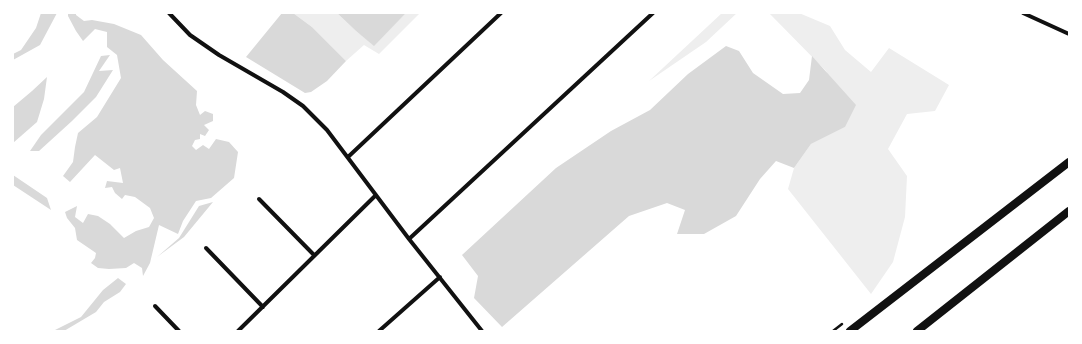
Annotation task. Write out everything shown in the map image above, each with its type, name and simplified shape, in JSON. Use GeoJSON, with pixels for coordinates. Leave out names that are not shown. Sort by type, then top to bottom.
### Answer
{"type":"FeatureCollection","features":[{"type":"Feature","properties":{"kind":"main road"},"geometry":{"type":"LineString","coordinates":[[850,331],[1069,162]]}},
{"type":"Feature","properties":{"kind":"main road"},"geometry":{"type":"LineString","coordinates":[[918,331],[1069,211]]}},
{"type":"Feature","properties":{"kind":"street"},"geometry":{"type":"LineString","coordinates":[[169,13],[190,35],[220,55],[283,92],[303,106],[327,130],[409,239],[482,331]]}},
{"type":"Feature","properties":{"kind":"street"},"geometry":{"type":"LineString","coordinates":[[348,157],[501,13]]}},
{"type":"Feature","properties":{"kind":"street"},"geometry":{"type":"LineString","coordinates":[[409,239],[653,13]]}},
{"type":"Feature","properties":{"kind":"street"},"geometry":{"type":"LineString","coordinates":[[1023,13],[1069,34]]}},
{"type":"Feature","properties":{"kind":"street"},"geometry":{"type":"LineString","coordinates":[[238,331],[376,195]]}},
{"type":"Feature","properties":{"kind":"street"},"geometry":{"type":"LineString","coordinates":[[259,199],[314,255]]}},
{"type":"Feature","properties":{"kind":"street"},"geometry":{"type":"LineString","coordinates":[[206,248],[263,307]]}},
{"type":"Feature","properties":{"kind":"street"},"geometry":{"type":"LineString","coordinates":[[380,331],[440,277]]}},
{"type":"Feature","properties":{"kind":"street"},"geometry":{"type":"LineString","coordinates":[[155,306],[179,331]]}},
{"type":"Feature","properties":{"kind":"shaded area"},"geometry":{"type":"Polygon","coordinates":[[[41,13],[57,13],[40,45],[13,60],[13,54],[21,50],[36,28],[41,13]]]}},
{"type":"Feature","properties":{"kind":"shaded area"},"geometry":{"type":"Polygon","coordinates":[[[68,13],[76,13],[76,15],[84,21],[92,20],[114,24],[141,35],[163,60],[197,91],[196,105],[200,115],[205,111],[213,114],[213,121],[204,125],[209,130],[205,136],[200,134],[200,139],[195,140],[192,146],[196,150],[203,145],[209,149],[216,139],[229,142],[238,152],[234,178],[211,198],[196,201],[183,221],[178,234],[159,225],[150,263],[143,276],[142,268],[134,263],[126,268],[109,269],[98,268],[91,263],[95,258],[96,253],[77,240],[75,228],[67,218],[65,212],[77,206],[75,217],[83,223],[88,214],[98,216],[110,224],[124,238],[136,231],[149,227],[154,218],[150,208],[135,197],[125,195],[122,199],[115,193],[112,187],[105,188],[107,181],[123,183],[120,168],[114,170],[95,155],[70,182],[63,176],[73,162],[78,133],[97,117],[121,78],[117,55],[107,47],[107,32],[95,29],[83,41],[76,31],[68,16],[68,13]]]}},
{"type":"Feature","properties":{"kind":"shaded area"},"geometry":{"type":"Polygon","coordinates":[[[282,13],[293,13],[312,27],[346,61],[327,81],[311,92],[305,93],[246,57],[282,13]]]}},
{"type":"Feature","properties":{"kind":"shaded area"},"geometry":{"type":"Polygon","coordinates":[[[293,13],[337,13],[374,45],[406,13],[420,13],[379,54],[364,45],[346,61],[312,27],[293,13]]]}},
{"type":"Feature","properties":{"kind":"shaded area"},"geometry":{"type":"Polygon","coordinates":[[[337,13],[406,13],[374,46],[337,13]]]}},
{"type":"Feature","properties":{"kind":"shaded area"},"geometry":{"type":"Polygon","coordinates":[[[722,13],[737,13],[706,42],[649,81],[722,13]]]}},
{"type":"Feature","properties":{"kind":"shaded area"},"geometry":{"type":"Polygon","coordinates":[[[769,13],[799,13],[830,26],[845,50],[871,72],[889,48],[949,85],[935,111],[907,114],[888,149],[907,176],[905,217],[893,262],[871,294],[788,189],[794,168],[811,144],[845,127],[826,71],[769,13]]]}},
{"type":"Feature","properties":{"kind":"shaded area"},"geometry":{"type":"Polygon","coordinates":[[[726,46],[739,51],[753,73],[783,94],[800,93],[809,80],[812,56],[856,105],[845,127],[811,144],[794,168],[776,161],[760,179],[736,216],[704,234],[677,234],[685,210],[667,203],[629,216],[502,327],[474,298],[478,276],[462,255],[556,168],[611,131],[650,110],[688,74],[726,46]]]}},
{"type":"Feature","properties":{"kind":"shaded area"},"geometry":{"type":"Polygon","coordinates":[[[110,55],[99,71],[113,70],[96,97],[39,151],[30,151],[41,135],[84,92],[101,56],[110,55]]]}},
{"type":"Feature","properties":{"kind":"shaded area"},"geometry":{"type":"Polygon","coordinates":[[[47,77],[44,99],[37,122],[13,143],[13,107],[47,77]]]}},
{"type":"Feature","properties":{"kind":"shaded area"},"geometry":{"type":"Polygon","coordinates":[[[13,175],[47,198],[51,210],[13,185],[13,175]]]}},
{"type":"Feature","properties":{"kind":"shaded area"},"geometry":{"type":"Polygon","coordinates":[[[213,202],[184,237],[157,257],[179,238],[199,206],[213,202]]]}},
{"type":"Feature","properties":{"kind":"shaded area"},"geometry":{"type":"Polygon","coordinates":[[[118,278],[126,284],[120,292],[104,302],[96,312],[64,331],[53,331],[81,317],[103,290],[118,278]]]}}]}
